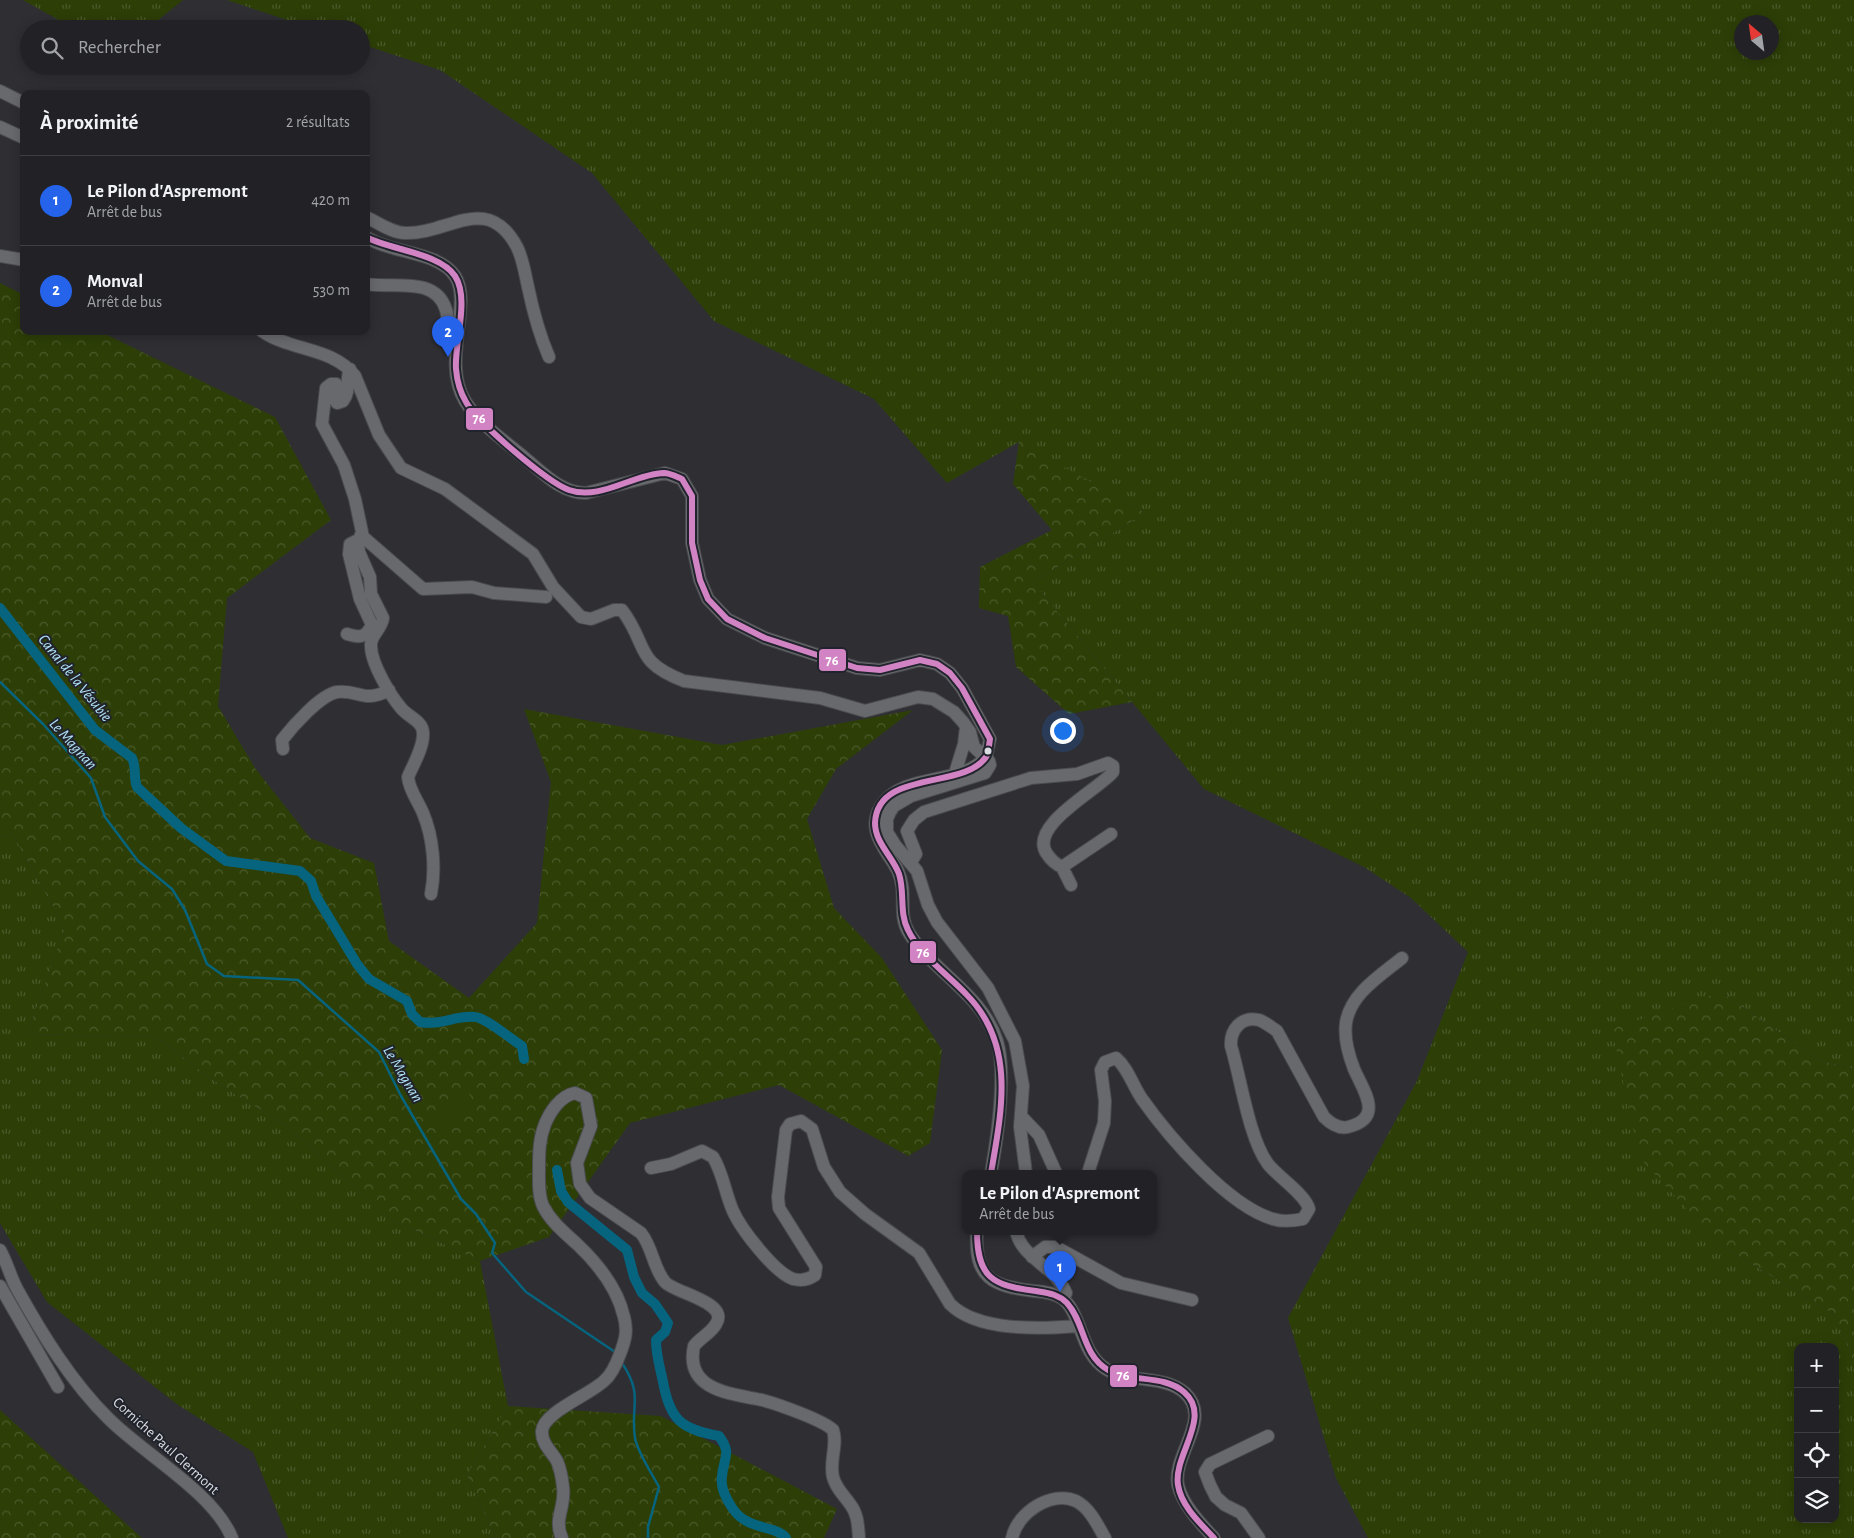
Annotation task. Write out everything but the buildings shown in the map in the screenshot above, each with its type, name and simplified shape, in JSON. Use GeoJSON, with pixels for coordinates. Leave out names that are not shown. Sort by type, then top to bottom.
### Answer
{"type":"FeatureCollection","features":[{"type":"Feature","properties":{"kind":"street"},"geometry":{"type":"LineString","coordinates":[[0,91],[20,101]]}},
{"type":"Feature","properties":{"kind":"street"},"geometry":{"type":"LineString","coordinates":[[0,127],[20,136]]}},
{"type":"Feature","properties":{"kind":"street"},"geometry":{"type":"LineString","coordinates":[[370,219],[404,233],[424,231],[470,218],[490,220],[500,226],[513,241],[520,255],[536,321],[549,357]]}},
{"type":"Feature","properties":{"kind":"street"},"geometry":{"type":"LineString","coordinates":[[370,239],[392,249],[440,263],[457,278],[460,292],[455,349],[457,385],[470,409],[490,428],[560,485],[576,492],[586,493],[665,473],[682,479],[692,496],[690,517],[692,543],[700,580],[711,604],[727,619],[764,638],[856,668],[880,670],[920,660],[941,666],[962,688],[987,733],[990,744],[986,757],[970,768],[911,786],[891,795],[879,810],[876,832],[881,846],[893,862],[903,882],[905,927],[930,958],[966,994],[983,1015],[997,1040],[1001,1072],[991,1170]]}},
{"type":"Feature","properties":{"kind":"street"},"geometry":{"type":"LineString","coordinates":[[0,256],[20,259]]}},
{"type":"Feature","properties":{"kind":"street"},"geometry":{"type":"LineString","coordinates":[[370,284],[408,284],[435,294],[445,307],[448,342],[455,349]]}},
{"type":"Feature","properties":{"kind":"street"},"geometry":{"type":"LineString","coordinates":[[272,335],[330,357],[350,370],[355,376],[380,434],[401,468],[445,489],[533,554],[553,587],[581,618],[590,619],[614,610],[622,610],[643,651],[652,664],[664,673],[684,681],[820,698],[865,710],[877,709],[918,697],[933,699],[954,712],[966,727],[974,747],[986,757],[990,765],[985,773],[911,796],[894,806],[887,819],[887,832],[895,845],[911,862],[922,880],[928,905],[937,922],[988,988],[1015,1041],[1021,1066],[1023,1086],[1020,1127],[1026,1170]]}},
{"type":"Feature","properties":{"kind":"street"},"geometry":{"type":"LineString","coordinates":[[350,370],[348,375],[348,393],[343,402],[337,403],[334,399],[336,384],[331,384],[326,388],[322,424],[344,465],[355,500],[360,537],[359,552],[370,576],[371,594],[383,618],[381,627],[372,638],[372,656],[389,690],[402,710],[418,723],[423,730],[423,738],[408,777],[423,814],[431,842],[434,876],[431,894]]}},
{"type":"Feature","properties":{"kind":"street"},"geometry":{"type":"LineString","coordinates":[[360,537],[423,589],[472,587],[494,593],[546,597]]}},
{"type":"Feature","properties":{"kind":"street"},"geometry":{"type":"LineString","coordinates":[[347,634],[359,638],[363,637],[372,625],[363,609],[349,554],[352,542],[360,537]]}},
{"type":"Feature","properties":{"kind":"street"},"geometry":{"type":"LineString","coordinates":[[283,749],[282,740],[290,730],[325,697],[336,692],[372,697],[389,690]]}},
{"type":"Feature","properties":{"kind":"street"},"geometry":{"type":"LineString","coordinates":[[966,727],[964,759],[970,768]]}},
{"type":"Feature","properties":{"kind":"street"},"geometry":{"type":"LineString","coordinates":[[955,773],[964,744]]}},
{"type":"Feature","properties":{"kind":"street"},"geometry":{"type":"LineString","coordinates":[[911,862],[916,854],[907,832],[914,820],[924,812],[1031,778],[1077,774],[1103,765],[1112,764],[1114,769],[1110,776],[1069,807],[1046,832],[1043,840],[1044,849],[1052,860],[1062,866],[1071,884]]}},
{"type":"Feature","properties":{"kind":"street"},"geometry":{"type":"LineString","coordinates":[[1062,866],[1112,834]]}},
{"type":"Feature","properties":{"kind":"street"},"geometry":{"type":"LineString","coordinates":[[1089,1170],[1104,1123],[1105,1102],[1101,1070],[1105,1062],[1116,1058],[1152,1113],[1195,1161],[1229,1193],[1247,1207],[1264,1216],[1283,1221],[1303,1219],[1309,1209],[1305,1201],[1278,1177],[1267,1164],[1257,1143],[1231,1046],[1232,1034],[1239,1025],[1252,1020],[1265,1023],[1277,1031],[1324,1117],[1334,1125],[1344,1128],[1353,1126],[1361,1122],[1367,1114],[1369,1105],[1368,1096],[1350,1054],[1345,1029],[1347,1016],[1370,983],[1402,958]]}},
{"type":"Feature","properties":{"kind":"street"},"geometry":{"type":"LineString","coordinates":[[562,1538],[557,1520],[563,1507],[564,1493],[561,1472],[543,1441],[542,1431],[544,1424],[553,1415],[606,1380],[617,1362],[626,1339],[624,1318],[614,1290],[580,1247],[552,1222],[542,1205],[538,1188],[540,1138],[548,1115],[566,1096],[575,1093],[586,1098],[591,1126],[577,1163],[580,1184],[590,1198],[641,1233],[665,1282],[673,1290],[705,1301],[714,1308],[718,1315],[716,1325],[694,1346],[694,1362],[700,1376],[719,1391],[774,1404],[833,1430],[835,1441],[832,1458],[833,1479],[854,1510],[858,1523],[859,1538]]}},
{"type":"Feature","properties":{"kind":"street"},"geometry":{"type":"LineString","coordinates":[[1021,1116],[1039,1135],[1055,1170]]}},
{"type":"Feature","properties":{"kind":"street"},"geometry":{"type":"LineString","coordinates":[[651,1168],[671,1164],[702,1151],[709,1154],[717,1163],[733,1210],[745,1231],[782,1272],[795,1279],[803,1280],[814,1275],[816,1267],[784,1219],[778,1197],[784,1136],[790,1124],[801,1121],[811,1126],[824,1167],[840,1192],[865,1214],[919,1253],[950,1304],[957,1311],[981,1320],[1016,1327],[1078,1326]]}},
{"type":"Feature","properties":{"kind":"street"},"geometry":{"type":"LineString","coordinates":[[976,1235],[980,1263],[996,1284],[1005,1287],[1046,1292],[1063,1299],[1072,1310],[1088,1348],[1096,1361],[1106,1369],[1116,1374],[1172,1385],[1181,1389],[1190,1398],[1194,1410],[1194,1424],[1179,1462],[1178,1484],[1183,1498],[1214,1538]]}},
{"type":"Feature","properties":{"kind":"street"},"geometry":{"type":"LineString","coordinates":[[1018,1235],[1024,1250],[1051,1270],[1062,1284],[1066,1292],[1063,1299]]}},
{"type":"Feature","properties":{"kind":"street"},"geometry":{"type":"LineString","coordinates":[[1032,1257],[1045,1247],[1056,1247],[1121,1283],[1192,1300]]}},
{"type":"Feature","properties":{"kind":"street","name":"Corniche Paul Clermont"},"geometry":{"type":"LineString","coordinates":[[0,1250],[16,1288],[79,1385],[109,1419],[198,1494],[216,1513],[232,1538]]}},
{"type":"Feature","properties":{"kind":"street"},"geometry":{"type":"LineString","coordinates":[[0,1281],[6,1264]]}},
{"type":"Feature","properties":{"kind":"street"},"geometry":{"type":"LineString","coordinates":[[0,1286],[58,1387]]}},
{"type":"Feature","properties":{"kind":"street"},"geometry":{"type":"LineString","coordinates":[[1259,1538],[1241,1513],[1225,1505],[1216,1497],[1206,1472],[1210,1464],[1268,1436]]}},
{"type":"Feature","properties":{"kind":"street"},"geometry":{"type":"LineString","coordinates":[[1012,1538],[1017,1524],[1028,1511],[1046,1503],[1062,1499],[1076,1501],[1084,1507],[1105,1538]]}},
{"type":"Feature","properties":{"kind":"green space"},"geometry":{"type":"Polygon","coordinates":[[[23,0],[183,0],[158,20],[59,20],[23,0]]]}},
{"type":"Feature","properties":{"kind":"green space"},"geometry":{"type":"Polygon","coordinates":[[[227,0],[1854,0],[1854,1069],[1821,1061],[1721,992],[1719,1244],[1835,1315],[1854,1362],[1854,1538],[1368,1538],[1336,1478],[1288,1318],[1417,1081],[1468,952],[1411,898],[1364,867],[1204,789],[1033,582],[1145,513],[1019,442],[947,483],[874,399],[714,321],[592,173],[440,70],[370,47],[370,20],[287,20],[227,0]]]}},
{"type":"Feature","properties":{"kind":"green space"},"geometry":{"type":"Polygon","coordinates":[[[0,283],[20,293],[20,335],[107,335],[275,417],[331,520],[227,598],[218,706],[255,768],[310,838],[374,863],[389,941],[469,998],[537,923],[551,782],[524,709],[722,745],[913,710],[836,769],[807,819],[834,908],[882,958],[942,1050],[930,1143],[908,1156],[779,1085],[630,1123],[549,1237],[480,1261],[387,1217],[288,1127],[208,1077],[157,1037],[27,1034],[65,928],[12,833],[0,836],[0,283]]]}},
{"type":"Feature","properties":{"kind":"green space"},"geometry":{"type":"Polygon","coordinates":[[[1019,441],[1145,513],[1033,582],[1132,702],[1069,714],[1016,667],[1008,616],[979,608],[980,567],[1052,530],[1013,484],[1019,441]]]}},
{"type":"Feature","properties":{"kind":"green space"},"geometry":{"type":"Polygon","coordinates":[[[12,833],[65,928],[27,1034],[157,1037],[208,1077],[288,1127],[387,1217],[480,1261],[508,1406],[467,1475],[496,1538],[288,1538],[253,1452],[178,1405],[47,1302],[0,1223],[0,836],[12,833]]]}},
{"type":"Feature","properties":{"kind":"green space"},"geometry":{"type":"Polygon","coordinates":[[[1721,992],[1821,1061],[1854,1069],[1854,1362],[1835,1315],[1719,1244],[1639,1157],[1612,1029],[1721,992]]]}},
{"type":"Feature","properties":{"kind":"green space"},"geometry":{"type":"Polygon","coordinates":[[[466,1090],[477,1107],[439,1132],[428,1116],[466,1090]]]}},
{"type":"Feature","properties":{"kind":"green space"},"geometry":{"type":"Polygon","coordinates":[[[508,1406],[661,1416],[837,1509],[824,1538],[496,1538],[467,1475],[508,1406]]]}},
{"type":"Feature","properties":{"kind":"green space"},"geometry":{"type":"Polygon","coordinates":[[[0,1410],[142,1538],[0,1538],[0,1410]]]}},
{"type":"Feature","properties":{"kind":"waterway","name":"Canal de la Vésubie"},"geometry":{"type":"LineString","coordinates":[[0,608],[95,730],[132,758],[137,787],[181,828],[226,861],[300,871],[311,881],[316,896],[357,964],[369,979],[407,1001],[412,1014],[420,1022],[434,1023],[468,1017],[479,1018],[522,1046],[524,1059]]}},
{"type":"Feature","properties":{"kind":"waterway","name":"Le Magnan"},"geometry":{"type":"LineString","coordinates":[[0,682],[43,724],[91,778],[105,817],[138,861],[172,889],[185,910],[207,964],[224,976],[298,980],[379,1052],[401,1096],[461,1199],[476,1214],[495,1243],[492,1253],[526,1292],[615,1352]]}},
{"type":"Feature","properties":{"kind":"waterway","name":"Canal de la Vésubie"},"geometry":{"type":"LineString","coordinates":[[557,1170],[561,1191],[568,1202],[627,1250],[634,1277],[642,1293],[655,1304],[668,1323],[665,1332],[656,1340],[658,1361],[669,1405],[679,1421],[686,1426],[719,1436],[723,1442],[726,1455],[722,1484],[730,1505],[746,1521],[776,1531],[786,1538]]}},
{"type":"Feature","properties":{"kind":"waterway","name":"Le Magnan"},"geometry":{"type":"LineString","coordinates":[[622,1363],[633,1384],[636,1443],[659,1487],[648,1527],[648,1538]]}},
{"type":"Feature","properties":{"kind":"transit line","name":"76"},"geometry":{"type":"LineString","coordinates":[[370,239],[427,257],[448,268],[455,276],[461,297],[456,358],[456,373],[460,390],[466,402],[484,423],[513,451],[545,476],[569,490],[581,492],[605,490],[652,474],[666,473],[682,479],[692,496],[692,543],[700,580],[708,599],[727,619],[765,638],[857,668],[880,670],[920,660],[937,664],[950,673],[962,688],[990,739],[986,757],[975,767],[960,774],[905,787],[890,795],[879,806],[875,823],[878,837],[899,874],[905,923],[913,939],[919,948],[966,994],[982,1013],[993,1034],[999,1056],[1001,1102],[992,1170]]}},
{"type":"Feature","properties":{"kind":"transit line","name":"76"},"geometry":{"type":"LineString","coordinates":[[977,1235],[980,1259],[984,1269],[990,1276],[1008,1286],[1049,1293],[1064,1300],[1073,1311],[1088,1347],[1100,1364],[1117,1374],[1176,1386],[1192,1402],[1195,1413],[1194,1425],[1181,1461],[1178,1485],[1187,1507],[1214,1538]]}},
{"type":"Feature","properties":{"kind":"place","name":"Monval"},"geometry":{"type":"Point","coordinates":[448,357]}},
{"type":"Feature","properties":{"kind":"place","name":"Le Pilon d'Aspremont"},"geometry":{"type":"Point","coordinates":[1060,1292]}}]}
